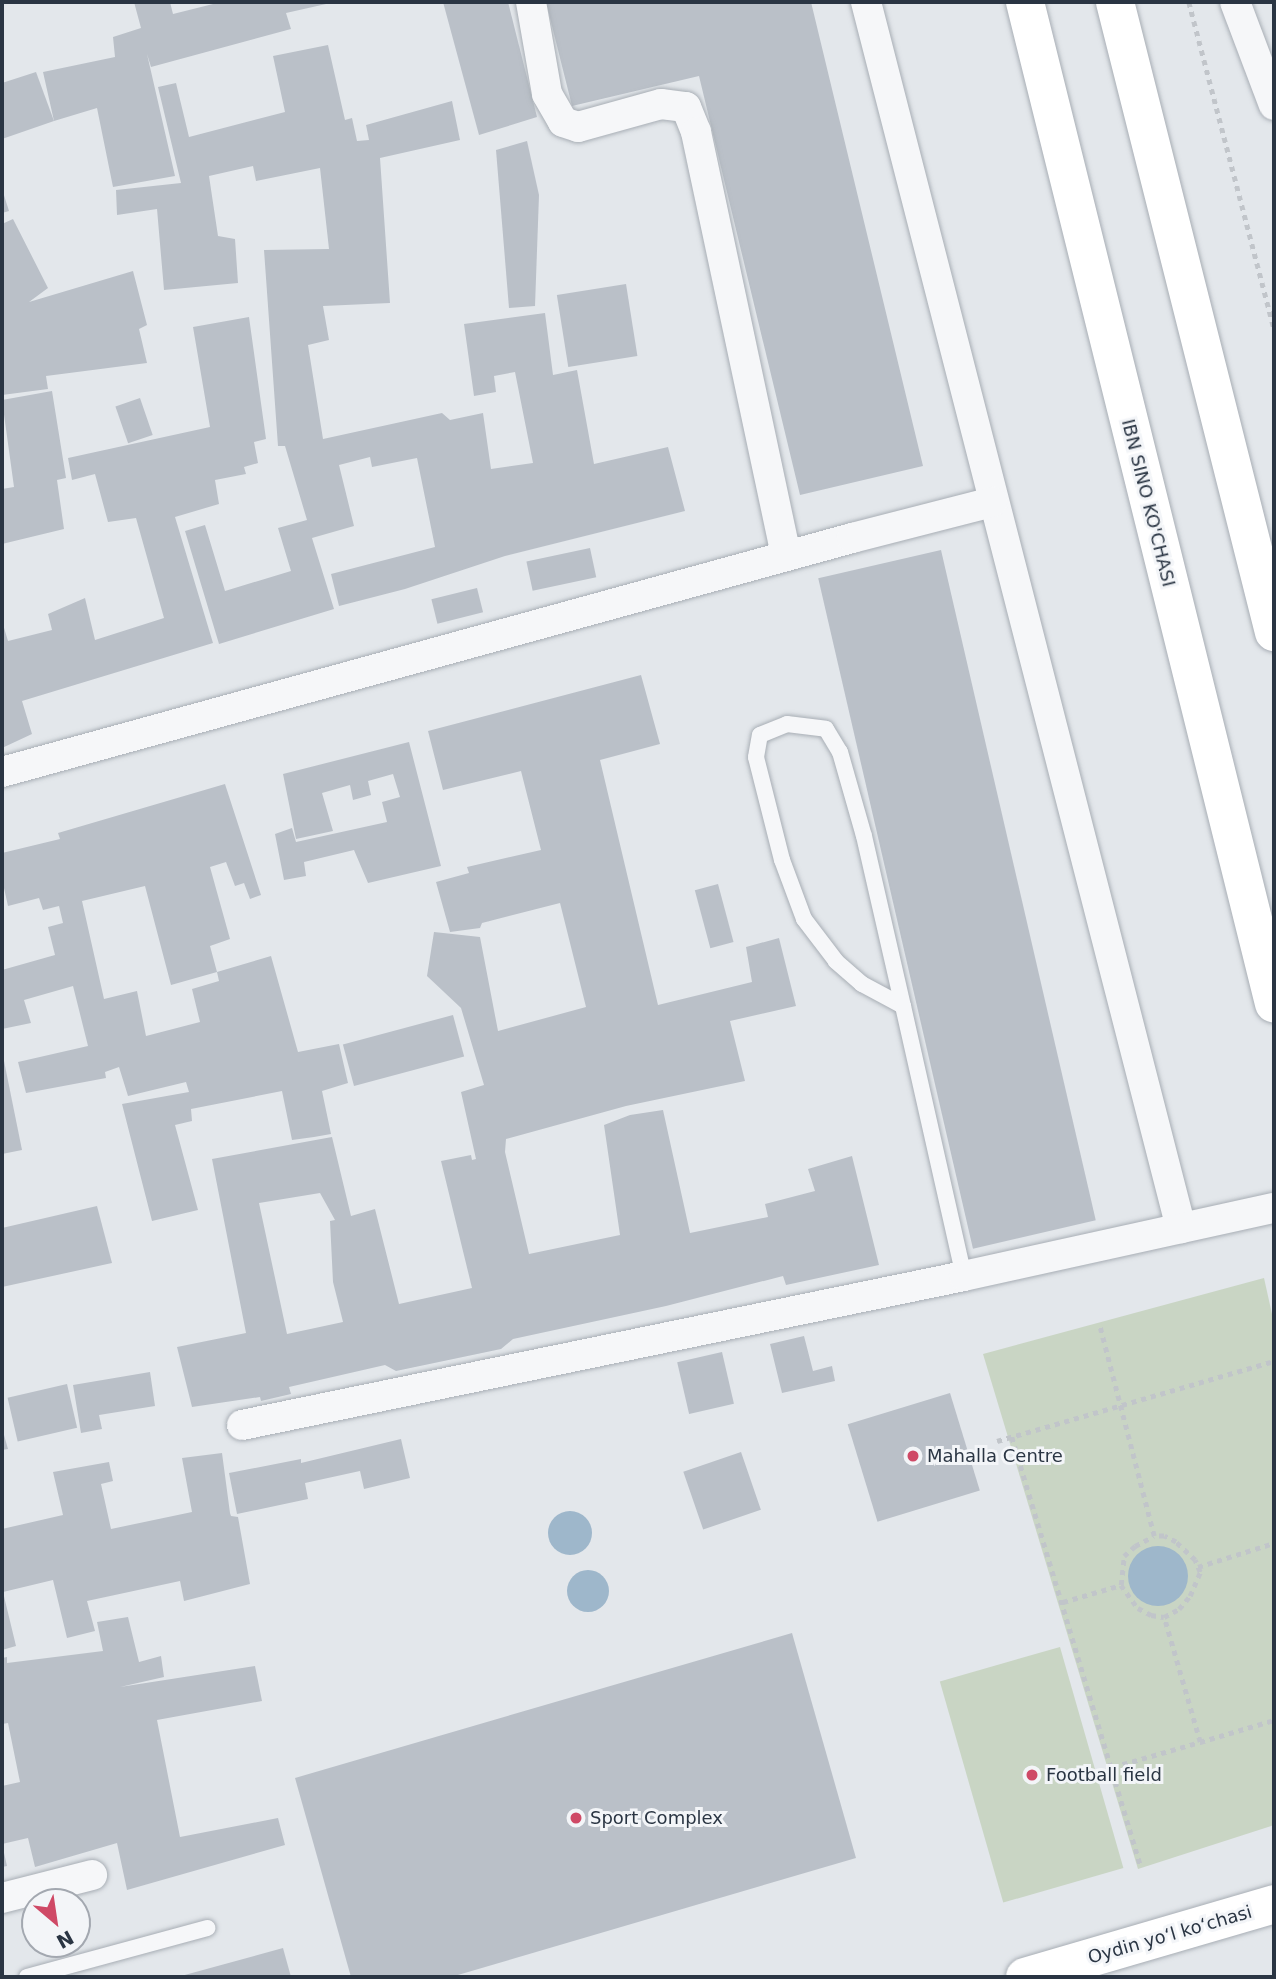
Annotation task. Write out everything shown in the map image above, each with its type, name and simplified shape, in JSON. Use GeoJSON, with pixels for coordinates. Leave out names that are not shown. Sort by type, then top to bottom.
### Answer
{"type":"FeatureCollection","features":[{"type":"Feature","properties":{"kind":"main road","name":"IBN SINO KO'CHASI"},"geometry":{"type":"LineString","coordinates":[[1025,2],[1274,1004]]}},
{"type":"Feature","properties":{"kind":"main road"},"geometry":{"type":"LineString","coordinates":[[1115,2],[1274,632]]}},
{"type":"Feature","properties":{"kind":"main road","name":"Oydin yoʻl koʻchasi"},"geometry":{"type":"LineString","coordinates":[[1025,1977],[1274,1904]]}},
{"type":"Feature","properties":{"kind":"street"},"geometry":{"type":"LineString","coordinates":[[531,2],[547,94],[563,122],[578,127],[662,104],[687,107],[696,132],[786,556]]}},
{"type":"Feature","properties":{"kind":"street"},"geometry":{"type":"LineString","coordinates":[[866,2],[992,502],[1181,1228]]}},
{"type":"Feature","properties":{"kind":"street"},"geometry":{"type":"LineString","coordinates":[[1235,2],[1274,105]]}},
{"type":"Feature","properties":{"kind":"street"},"geometry":{"type":"LineString","coordinates":[[2,772],[786,556],[992,502]]}},
{"type":"Feature","properties":{"kind":"street"},"geometry":{"type":"LineString","coordinates":[[242,1425],[964,1276],[1274,1208]]}},
{"type":"Feature","properties":{"kind":"street"},"geometry":{"type":"LineString","coordinates":[[2,1898],[92,1875]]}},
{"type":"Feature","properties":{"kind":"lane"},"geometry":{"type":"LineString","coordinates":[[903,1006],[853,976],[836,961],[804,919],[782,860],[756,757],[760,735],[787,724],[826,729],[841,752],[864,836],[903,1006],[964,1276]]}},
{"type":"Feature","properties":{"kind":"lane"},"geometry":{"type":"LineString","coordinates":[[27,1977],[207,1928]]}},
{"type":"Feature","properties":{"kind":"path"},"geometry":{"type":"LineString","coordinates":[[1189,2],[1274,329]]}},
{"type":"Feature","properties":{"kind":"path"},"geometry":{"type":"LineString","coordinates":[[1100,1327],[1154,1536]]}},
{"type":"Feature","properties":{"kind":"path"},"geometry":{"type":"LineString","coordinates":[[997,1441],[1274,1361]]}},
{"type":"Feature","properties":{"kind":"path"},"geometry":{"type":"LineString","coordinates":[[1012,1437],[1140,1864]]}},
{"type":"Feature","properties":{"kind":"path"},"geometry":{"type":"LineString","coordinates":[[1164,1535],[1176,1542],[1187,1550],[1198,1567],[1196,1586],[1190,1596],[1179,1609],[1164,1617],[1151,1615],[1138,1608],[1121,1585],[1124,1556],[1135,1546],[1154,1536],[1164,1535]]}},
{"type":"Feature","properties":{"kind":"path"},"geometry":{"type":"LineString","coordinates":[[1198,1567],[1274,1543]]}},
{"type":"Feature","properties":{"kind":"path"},"geometry":{"type":"LineString","coordinates":[[1062,1602],[1121,1585]]}},
{"type":"Feature","properties":{"kind":"path"},"geometry":{"type":"LineString","coordinates":[[1164,1617],[1200,1742]]}},
{"type":"Feature","properties":{"kind":"path"},"geometry":{"type":"LineString","coordinates":[[1113,1767],[1274,1720]]}},
{"type":"Feature","properties":{"kind":"green space"},"geometry":{"type":"Polygon","coordinates":[[[1264,1278],[1274,1323],[1274,1825],[1138,1869],[983,1354],[1264,1278]]]}},
{"type":"Feature","properties":{"kind":"green space","name":"Football field"},"geometry":{"type":"Polygon","coordinates":[[[1060,1647],[1123,1868],[1003,1903],[940,1681],[1060,1647]]]}},
{"type":"Feature","properties":{"kind":"water"},"geometry":{"type":"Polygon","coordinates":[[[570,1511],[585,1518],[592,1533],[585,1548],[570,1555],[555,1548],[548,1533],[555,1518],[570,1511]]]}},
{"type":"Feature","properties":{"kind":"water"},"geometry":{"type":"Polygon","coordinates":[[[1158,1546],[1175,1551],[1183,1559],[1188,1576],[1183,1593],[1175,1601],[1158,1606],[1141,1601],[1133,1593],[1128,1576],[1133,1559],[1141,1551],[1158,1546]]]}},
{"type":"Feature","properties":{"kind":"water"},"geometry":{"type":"Polygon","coordinates":[[[588,1570],[603,1576],[609,1591],[603,1606],[588,1612],[573,1606],[567,1591],[573,1576],[588,1570]]]}},
{"type":"Feature","properties":{"kind":"building"},"geometry":{"type":"Polygon","coordinates":[[[134,2],[170,2],[173,14],[221,2],[335,2],[286,13],[291,29],[151,67],[147,54],[175,176],[113,187],[97,108],[54,121],[43,72],[115,57],[113,37],[141,28],[134,2]]]}},
{"type":"Feature","properties":{"kind":"building"},"geometry":{"type":"Polygon","coordinates":[[[443,2],[508,2],[537,117],[479,135],[443,2]]]}},
{"type":"Feature","properties":{"kind":"building"},"geometry":{"type":"Polygon","coordinates":[[[546,2],[811,2],[923,466],[800,495],[699,76],[572,106],[546,2]]]}},
{"type":"Feature","properties":{"kind":"building"},"geometry":{"type":"Polygon","coordinates":[[[328,45],[345,120],[352,118],[357,141],[369,140],[366,125],[452,101],[460,140],[380,158],[390,303],[323,306],[329,340],[308,345],[323,439],[442,413],[450,420],[483,413],[491,469],[533,463],[515,372],[494,376],[496,392],[474,396],[464,324],[545,313],[553,375],[577,370],[594,464],[668,447],[685,511],[505,556],[405,589],[339,606],[331,574],[435,547],[417,458],[372,467],[370,457],[339,465],[354,526],[312,538],[334,609],[219,644],[185,531],[205,525],[225,591],[291,571],[278,528],[307,520],[285,446],[278,446],[264,250],[329,249],[320,168],[256,181],[253,166],[209,176],[218,236],[235,239],[238,283],[164,290],[157,209],[117,215],[116,190],[181,183],[158,87],[176,83],[189,137],[285,112],[273,56],[328,45]]]}},
{"type":"Feature","properties":{"kind":"building"},"geometry":{"type":"Polygon","coordinates":[[[36,72],[54,121],[2,139],[2,83],[36,72]]]}},
{"type":"Feature","properties":{"kind":"building"},"geometry":{"type":"Polygon","coordinates":[[[527,141],[539,195],[535,306],[509,308],[496,150],[527,141]]]}},
{"type":"Feature","properties":{"kind":"building"},"geometry":{"type":"Polygon","coordinates":[[[2,189],[9,211],[2,213],[2,189]]]}},
{"type":"Feature","properties":{"kind":"building"},"geometry":{"type":"Polygon","coordinates":[[[13,219],[48,288],[29,302],[133,271],[147,325],[139,329],[147,363],[46,376],[48,389],[2,395],[2,224],[13,219]]]}},
{"type":"Feature","properties":{"kind":"building"},"geometry":{"type":"Polygon","coordinates":[[[626,284],[637,356],[568,367],[557,295],[626,284]]]}},
{"type":"Feature","properties":{"kind":"building"},"geometry":{"type":"Polygon","coordinates":[[[249,317],[266,439],[254,442],[258,463],[244,467],[246,474],[215,480],[219,504],[175,517],[213,643],[22,701],[32,734],[2,748],[2,621],[8,641],[52,630],[48,614],[85,598],[95,640],[164,618],[136,518],[108,522],[95,474],[72,480],[68,458],[210,427],[193,327],[249,317]]]}},
{"type":"Feature","properties":{"kind":"building"},"geometry":{"type":"Polygon","coordinates":[[[52,391],[66,478],[57,480],[64,529],[2,544],[2,489],[14,487],[2,400],[52,391]]]}},
{"type":"Feature","properties":{"kind":"building"},"geometry":{"type":"Polygon","coordinates":[[[140,398],[153,435],[128,443],[115,406],[140,398]]]}},
{"type":"Feature","properties":{"kind":"building"},"geometry":{"type":"Polygon","coordinates":[[[590,548],[596,577],[533,591],[526,562],[590,548]]]}},
{"type":"Feature","properties":{"kind":"building"},"geometry":{"type":"Polygon","coordinates":[[[941,550],[1096,1220],[973,1249],[818,578],[941,550]]]}},
{"type":"Feature","properties":{"kind":"building"},"geometry":{"type":"Polygon","coordinates":[[[477,588],[483,612],[437,624],[431,599],[477,588]]]}},
{"type":"Feature","properties":{"kind":"building"},"geometry":{"type":"Polygon","coordinates":[[[641,675],[660,744],[600,760],[658,1005],[752,982],[746,947],[779,938],[796,1006],[730,1021],[745,1081],[626,1106],[506,1139],[505,1152],[529,1254],[620,1235],[604,1125],[630,1115],[663,1110],[690,1233],[768,1217],[765,1204],[815,1191],[808,1169],[852,1156],[879,1265],[786,1285],[783,1276],[666,1306],[513,1339],[501,1349],[396,1371],[385,1365],[289,1387],[291,1394],[261,1401],[260,1397],[192,1407],[177,1347],[246,1333],[212,1159],[332,1137],[351,1216],[375,1209],[399,1304],[472,1288],[441,1161],[471,1155],[472,1160],[476,1159],[461,1092],[484,1085],[461,1008],[427,976],[434,932],[480,937],[498,1031],[586,1007],[560,903],[482,923],[480,928],[450,932],[436,882],[469,873],[467,867],[541,850],[521,771],[443,790],[428,731],[641,675]],[[320,1193],[259,1203],[287,1334],[343,1322],[333,1282],[330,1221],[335,1220],[320,1193]]]}},
{"type":"Feature","properties":{"kind":"building"},"geometry":{"type":"Polygon","coordinates":[[[409,742],[441,866],[368,883],[354,850],[304,862],[306,876],[284,880],[275,834],[292,828],[296,842],[387,822],[382,802],[400,797],[393,774],[368,781],[371,795],[353,800],[350,785],[322,793],[333,831],[296,839],[283,774],[409,742]]]}},
{"type":"Feature","properties":{"kind":"building"},"geometry":{"type":"Polygon","coordinates":[[[225,784],[261,895],[250,899],[244,883],[235,886],[226,862],[210,867],[230,939],[210,946],[217,972],[271,956],[298,1052],[339,1044],[348,1083],[322,1091],[331,1134],[314,1137],[292,1140],[282,1091],[191,1109],[192,1121],[175,1125],[198,1210],[152,1221],[122,1104],[189,1092],[186,1082],[128,1096],[119,1067],[105,1072],[106,1078],[26,1093],[18,1062],[88,1046],[73,986],[24,1000],[31,1023],[2,1029],[2,970],[55,955],[48,927],[63,923],[59,906],[43,910],[39,898],[8,906],[2,879],[2,853],[60,839],[58,833],[225,784]],[[145,886],[82,901],[104,999],[137,991],[146,1036],[200,1022],[192,989],[219,981],[217,972],[171,985],[145,886]]]}},
{"type":"Feature","properties":{"kind":"building"},"geometry":{"type":"Polygon","coordinates":[[[718,884],[734,942],[710,948],[695,890],[718,884]]]}},
{"type":"Feature","properties":{"kind":"building"},"geometry":{"type":"Polygon","coordinates":[[[453,1015],[464,1057],[354,1086],[343,1045],[453,1015]]]}},
{"type":"Feature","properties":{"kind":"building"},"geometry":{"type":"Polygon","coordinates":[[[2,1051],[22,1150],[2,1154],[2,1051]]]}},
{"type":"Feature","properties":{"kind":"building"},"geometry":{"type":"Polygon","coordinates":[[[97,1206],[112,1263],[2,1287],[2,1228],[97,1206]]]}},
{"type":"Feature","properties":{"kind":"building"},"geometry":{"type":"Polygon","coordinates":[[[804,1336],[813,1371],[832,1366],[835,1381],[782,1393],[770,1344],[804,1336]]]}},
{"type":"Feature","properties":{"kind":"building"},"geometry":{"type":"Polygon","coordinates":[[[722,1352],[734,1404],[689,1414],[677,1362],[722,1352]]]}},
{"type":"Feature","properties":{"kind":"building"},"geometry":{"type":"Polygon","coordinates":[[[150,1372],[155,1406],[99,1415],[102,1429],[81,1433],[73,1385],[150,1372]]]}},
{"type":"Feature","properties":{"kind":"building"},"geometry":{"type":"Polygon","coordinates":[[[67,1384],[77,1428],[18,1442],[8,1398],[67,1384]]]}},
{"type":"Feature","properties":{"kind":"building","name":"Mahalla Centre"},"geometry":{"type":"Polygon","coordinates":[[[950,1393],[980,1491],[877,1522],[848,1424],[950,1393]]]}},
{"type":"Feature","properties":{"kind":"building"},"geometry":{"type":"Polygon","coordinates":[[[2,1428],[8,1449],[2,1450],[2,1428]]]}},
{"type":"Feature","properties":{"kind":"building"},"geometry":{"type":"Polygon","coordinates":[[[401,1439],[410,1478],[364,1489],[360,1471],[305,1483],[308,1499],[237,1514],[229,1473],[301,1459],[301,1463],[401,1439]]]}},
{"type":"Feature","properties":{"kind":"building"},"geometry":{"type":"Polygon","coordinates":[[[741,1452],[761,1510],[703,1530],[683,1472],[741,1452]]]}},
{"type":"Feature","properties":{"kind":"building"},"geometry":{"type":"Polygon","coordinates":[[[222,1453],[230,1513],[231,1516],[238,1517],[250,1584],[184,1601],[180,1581],[87,1601],[95,1631],[67,1638],[53,1580],[3,1592],[16,1646],[2,1650],[2,1529],[63,1515],[53,1472],[109,1462],[113,1481],[101,1484],[111,1529],[192,1512],[182,1458],[222,1453]]]}},
{"type":"Feature","properties":{"kind":"building"},"geometry":{"type":"Polygon","coordinates":[[[128,1617],[139,1662],[161,1656],[164,1677],[120,1687],[255,1666],[262,1701],[157,1720],[180,1837],[278,1818],[285,1845],[127,1890],[117,1843],[35,1867],[28,1838],[2,1844],[2,1786],[20,1782],[8,1723],[2,1724],[2,1658],[7,1657],[7,1663],[103,1651],[97,1622],[128,1617]]]}},
{"type":"Feature","properties":{"kind":"building","name":"Sport Complex"},"geometry":{"type":"Polygon","coordinates":[[[792,1633],[856,1858],[451,1977],[351,1977],[295,1778],[792,1633]]]}},
{"type":"Feature","properties":{"kind":"building"},"geometry":{"type":"Polygon","coordinates":[[[2,1844],[7,1866],[2,1867],[2,1844]]]}},
{"type":"Feature","properties":{"kind":"building"},"geometry":{"type":"Polygon","coordinates":[[[283,1948],[291,1977],[181,1977],[181,1976],[283,1948]]]}},
{"type":"Feature","properties":{"kind":"place","name":"Mahalla Centre"},"geometry":{"type":"Point","coordinates":[913,1456]}},
{"type":"Feature","properties":{"kind":"place","name":"Football field"},"geometry":{"type":"Point","coordinates":[1032,1775]}},
{"type":"Feature","properties":{"kind":"place","name":"Sport Complex"},"geometry":{"type":"Point","coordinates":[576,1818]}}]}
